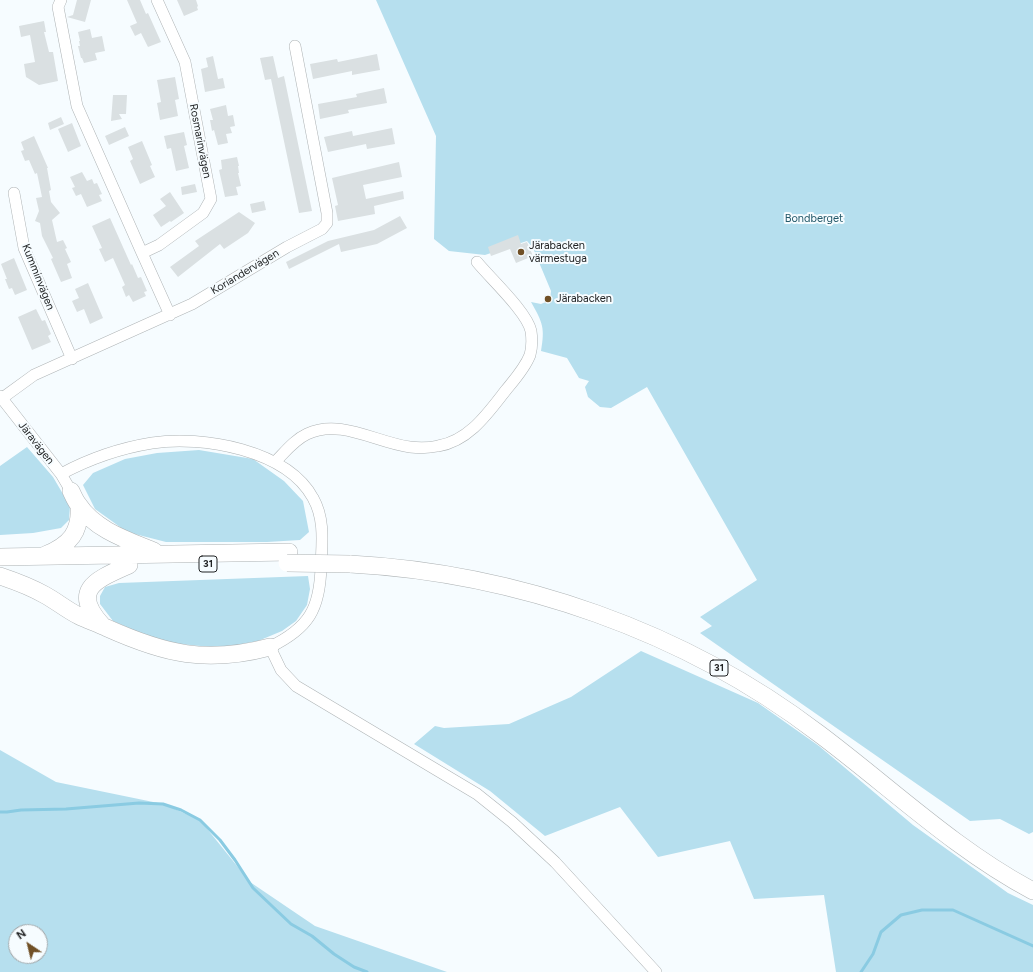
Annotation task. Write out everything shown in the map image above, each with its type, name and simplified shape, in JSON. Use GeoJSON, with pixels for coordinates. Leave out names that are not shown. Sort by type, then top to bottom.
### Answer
{"type":"FeatureCollection","features":[{"type":"Feature","properties":{"kind":"highway"},"geometry":{"type":"LineString","coordinates":[[75,498],[93,520],[109,531],[162,554]]}},
{"type":"Feature","properties":{"kind":"highway"},"geometry":{"type":"LineString","coordinates":[[42,556],[60,548],[73,536],[79,522],[75,498]]}},
{"type":"Feature","properties":{"kind":"highway","name":"31"},"geometry":{"type":"LineString","coordinates":[[0,557],[162,554],[350,559],[413,559],[472,569],[541,586],[595,603],[684,640],[718,657],[789,699],[980,847],[1033,880]]}},
{"type":"Feature","properties":{"kind":"highway","name":"31"},"geometry":{"type":"LineString","coordinates":[[0,567],[129,565],[288,557]]}},
{"type":"Feature","properties":{"kind":"highway","name":"31"},"geometry":{"type":"LineString","coordinates":[[350,559],[390,567],[446,574],[527,592],[622,623],[686,652],[718,668],[784,708],[818,732],[914,809],[976,856],[1033,891]]}},
{"type":"Feature","properties":{"kind":"highway"},"geometry":{"type":"LineString","coordinates":[[102,626],[94,617],[88,603],[89,589],[97,580],[129,565]]}},
{"type":"Feature","properties":{"kind":"highway"},"geometry":{"type":"LineString","coordinates":[[0,576],[32,588],[79,616],[150,646],[186,654],[204,656],[234,655],[270,647]]}},
{"type":"Feature","properties":{"kind":"street"},"geometry":{"type":"LineString","coordinates":[[61,0],[58,7],[77,106],[170,315]]}},
{"type":"Feature","properties":{"kind":"street","name":"Rosmarinvägen"},"geometry":{"type":"LineString","coordinates":[[142,253],[159,245],[203,213],[211,199],[185,62],[157,0]]}},
{"type":"Feature","properties":{"kind":"street","name":"Koriandervägen"},"geometry":{"type":"LineString","coordinates":[[1,397],[34,375],[192,304],[286,247],[322,229],[327,223],[326,204],[295,46]]}},
{"type":"Feature","properties":{"kind":"street","name":"Kumminvägen"},"geometry":{"type":"LineString","coordinates":[[14,193],[24,248],[72,359]]}},
{"type":"Feature","properties":{"kind":"street"},"geometry":{"type":"LineString","coordinates":[[275,462],[299,439],[319,430],[333,429],[348,431],[409,447],[425,448],[440,446],[452,442],[465,435],[480,423],[520,373],[531,353],[532,342],[531,331],[522,314],[477,262]]}},
{"type":"Feature","properties":{"kind":"street","name":"Järavägen"},"geometry":{"type":"LineString","coordinates":[[1,397],[61,474],[75,498]]}},
{"type":"Feature","properties":{"kind":"street"},"geometry":{"type":"LineString","coordinates":[[61,474],[77,466],[112,453],[154,443],[180,442],[205,443],[252,452],[275,462],[298,479],[313,498],[321,520],[320,586],[317,600],[307,620],[281,642],[270,647],[281,670],[296,686],[478,794],[512,822],[555,862],[656,972]]}},
{"type":"Feature","properties":{"kind":"green space","name":"Bondberget"},"geometry":{"type":"Polygon","coordinates":[[[376,0],[1033,0],[1033,832],[1029,834],[1000,819],[970,821],[700,633],[712,626],[700,617],[757,580],[647,387],[611,408],[600,407],[588,397],[585,387],[589,381],[579,378],[567,358],[541,351],[543,337],[542,326],[531,302],[541,304],[550,300],[551,291],[533,248],[527,241],[485,255],[449,251],[434,239],[436,136],[376,0]]]}},
{"type":"Feature","properties":{"kind":"green space"},"geometry":{"type":"Polygon","coordinates":[[[27,447],[53,477],[70,506],[69,520],[61,528],[33,533],[0,535],[0,466],[27,447]]]}},
{"type":"Feature","properties":{"kind":"green space"},"geometry":{"type":"Polygon","coordinates":[[[199,450],[253,459],[284,481],[303,501],[309,532],[300,540],[267,542],[166,542],[127,532],[95,509],[83,485],[93,473],[125,459],[157,453],[199,450]]]}},
{"type":"Feature","properties":{"kind":"green space"},"geometry":{"type":"Polygon","coordinates":[[[308,576],[310,589],[307,605],[296,621],[282,631],[258,641],[221,648],[160,642],[113,621],[100,604],[100,596],[105,587],[119,583],[308,576]]]}},
{"type":"Feature","properties":{"kind":"green space"},"geometry":{"type":"Polygon","coordinates":[[[641,651],[758,703],[819,746],[913,825],[1008,893],[1033,905],[1033,972],[836,972],[824,895],[754,899],[730,841],[658,857],[620,807],[545,836],[490,791],[414,744],[435,726],[444,728],[509,724],[571,697],[641,651]]]}},
{"type":"Feature","properties":{"kind":"green space"},"geometry":{"type":"Polygon","coordinates":[[[0,750],[56,782],[163,804],[200,820],[250,882],[315,926],[447,972],[0,972],[0,750]]]}},
{"type":"Feature","properties":{"kind":"building"},"geometry":{"type":"Polygon","coordinates":[[[77,0],[91,0],[85,22],[67,17],[73,15],[77,0]]]}},
{"type":"Feature","properties":{"kind":"building"},"geometry":{"type":"Polygon","coordinates":[[[127,0],[140,0],[146,14],[148,13],[161,42],[148,47],[141,33],[135,36],[130,26],[137,23],[127,0]]]}},
{"type":"Feature","properties":{"kind":"building"},"geometry":{"type":"Polygon","coordinates":[[[177,0],[196,0],[198,10],[184,16],[177,0]]]}},
{"type":"Feature","properties":{"kind":"building"},"geometry":{"type":"Polygon","coordinates":[[[44,21],[46,32],[44,32],[49,52],[53,52],[58,81],[39,85],[26,77],[24,64],[35,62],[30,35],[21,37],[19,26],[44,21]]]}},
{"type":"Feature","properties":{"kind":"building"},"geometry":{"type":"Polygon","coordinates":[[[90,29],[92,38],[102,36],[105,51],[95,53],[97,60],[84,63],[78,46],[80,46],[80,41],[78,32],[90,29]]]}},
{"type":"Feature","properties":{"kind":"building"},"geometry":{"type":"Polygon","coordinates":[[[377,54],[380,70],[352,75],[352,71],[313,79],[310,64],[337,59],[338,62],[377,54]]]}},
{"type":"Feature","properties":{"kind":"building"},"geometry":{"type":"Polygon","coordinates":[[[213,56],[218,79],[223,78],[225,88],[205,92],[201,69],[208,67],[206,58],[213,56]]]}},
{"type":"Feature","properties":{"kind":"building"},"geometry":{"type":"Polygon","coordinates":[[[273,56],[278,78],[284,76],[312,211],[299,213],[271,79],[265,80],[260,58],[273,56]]]}},
{"type":"Feature","properties":{"kind":"building"},"geometry":{"type":"Polygon","coordinates":[[[175,77],[179,99],[175,100],[178,116],[160,120],[157,103],[161,102],[157,80],[175,77]]]}},
{"type":"Feature","properties":{"kind":"building"},"geometry":{"type":"Polygon","coordinates":[[[384,88],[387,103],[348,110],[349,113],[320,119],[318,104],[357,97],[356,94],[384,88]]]}},
{"type":"Feature","properties":{"kind":"building"},"geometry":{"type":"Polygon","coordinates":[[[113,95],[127,95],[126,114],[119,114],[122,119],[111,121],[113,95]]]}},
{"type":"Feature","properties":{"kind":"building"},"geometry":{"type":"Polygon","coordinates":[[[226,105],[228,116],[233,115],[235,126],[230,127],[232,133],[226,134],[228,143],[218,145],[214,130],[212,131],[210,120],[213,120],[210,109],[226,105]]]}},
{"type":"Feature","properties":{"kind":"building"},"geometry":{"type":"Polygon","coordinates":[[[61,117],[64,124],[50,130],[48,123],[61,117]]]}},
{"type":"Feature","properties":{"kind":"building"},"geometry":{"type":"Polygon","coordinates":[[[72,123],[81,146],[68,152],[58,129],[72,123]]]}},
{"type":"Feature","properties":{"kind":"building"},"geometry":{"type":"Polygon","coordinates":[[[125,127],[129,136],[109,145],[105,136],[125,127]]]}},
{"type":"Feature","properties":{"kind":"building"},"geometry":{"type":"Polygon","coordinates":[[[392,128],[395,144],[367,149],[366,144],[328,152],[324,137],[352,131],[353,136],[392,128]]]}},
{"type":"Feature","properties":{"kind":"building"},"geometry":{"type":"Polygon","coordinates":[[[184,132],[187,145],[184,146],[189,168],[176,171],[171,148],[167,149],[164,136],[184,132]]]}},
{"type":"Feature","properties":{"kind":"building"},"geometry":{"type":"Polygon","coordinates":[[[34,136],[48,168],[51,202],[60,213],[52,220],[57,242],[63,240],[71,262],[67,264],[72,278],[61,282],[51,259],[53,258],[42,236],[40,223],[35,221],[39,211],[36,198],[42,197],[37,173],[35,174],[29,160],[25,161],[21,151],[24,150],[21,142],[34,136]]]}},
{"type":"Feature","properties":{"kind":"building"},"geometry":{"type":"Polygon","coordinates":[[[142,141],[152,165],[150,166],[155,177],[140,184],[130,161],[133,159],[128,147],[142,141]]]}},
{"type":"Feature","properties":{"kind":"building"},"geometry":{"type":"Polygon","coordinates":[[[237,157],[241,186],[236,187],[238,195],[225,197],[219,170],[222,169],[221,160],[237,157]]]}},
{"type":"Feature","properties":{"kind":"building"},"geometry":{"type":"Polygon","coordinates":[[[399,162],[402,177],[363,185],[366,199],[403,191],[404,199],[374,206],[375,214],[338,221],[335,206],[338,205],[332,178],[399,162]]]}},
{"type":"Feature","properties":{"kind":"building"},"geometry":{"type":"Polygon","coordinates":[[[82,172],[87,181],[92,179],[94,184],[97,183],[102,194],[99,195],[102,201],[87,207],[81,194],[76,196],[72,188],[75,187],[70,177],[82,172]]]}},
{"type":"Feature","properties":{"kind":"building"},"geometry":{"type":"Polygon","coordinates":[[[195,184],[197,192],[182,195],[181,187],[195,184]]]}},
{"type":"Feature","properties":{"kind":"building"},"geometry":{"type":"Polygon","coordinates":[[[170,192],[184,213],[161,227],[153,215],[166,206],[160,199],[170,192]]]}},
{"type":"Feature","properties":{"kind":"building"},"geometry":{"type":"Polygon","coordinates":[[[264,201],[266,210],[252,213],[250,204],[264,201]]]}},
{"type":"Feature","properties":{"kind":"building"},"geometry":{"type":"Polygon","coordinates":[[[239,212],[255,223],[248,233],[224,249],[220,244],[178,277],[170,267],[199,246],[195,241],[239,212]]]}},
{"type":"Feature","properties":{"kind":"building"},"geometry":{"type":"Polygon","coordinates":[[[400,216],[407,228],[377,244],[341,252],[339,244],[289,269],[286,262],[328,241],[374,230],[400,216]]]}},
{"type":"Feature","properties":{"kind":"building"},"geometry":{"type":"Polygon","coordinates":[[[110,218],[131,265],[132,264],[138,278],[141,277],[147,291],[144,292],[146,296],[133,302],[129,295],[126,297],[122,287],[125,285],[113,258],[105,262],[99,249],[102,248],[92,226],[110,218]]]}},
{"type":"Feature","properties":{"kind":"building","name":"Järabacken värmestuga"},"geometry":{"type":"Polygon","coordinates":[[[518,235],[521,244],[527,242],[533,256],[516,263],[510,249],[491,256],[488,247],[518,235]]]}},
{"type":"Feature","properties":{"kind":"building"},"geometry":{"type":"Polygon","coordinates":[[[14,258],[27,290],[15,295],[12,288],[9,289],[1,264],[14,258]]]}},
{"type":"Feature","properties":{"kind":"building"},"geometry":{"type":"Polygon","coordinates":[[[88,283],[103,318],[90,324],[84,309],[77,312],[72,301],[79,298],[75,289],[88,283]]]}},
{"type":"Feature","properties":{"kind":"building"},"geometry":{"type":"Polygon","coordinates":[[[36,309],[42,321],[45,320],[51,334],[48,336],[51,342],[32,350],[18,317],[36,309]]]}},
{"type":"Feature","properties":{"kind":"waterway"},"geometry":{"type":"LineString","coordinates":[[0,812],[66,809],[139,803],[163,804],[181,810],[200,820],[220,840],[253,888],[291,924],[312,936],[334,954],[354,967],[367,972]]}},
{"type":"Feature","properties":{"kind":"waterway"},"geometry":{"type":"LineString","coordinates":[[861,972],[873,954],[881,932],[901,915],[922,910],[953,910],[1033,946]]}},
{"type":"Feature","properties":{"kind":"place","name":"Järabacken värmestuga"},"geometry":{"type":"Point","coordinates":[521,252]}},
{"type":"Feature","properties":{"kind":"place","name":"Järabacken"},"geometry":{"type":"Point","coordinates":[548,299]}}]}
